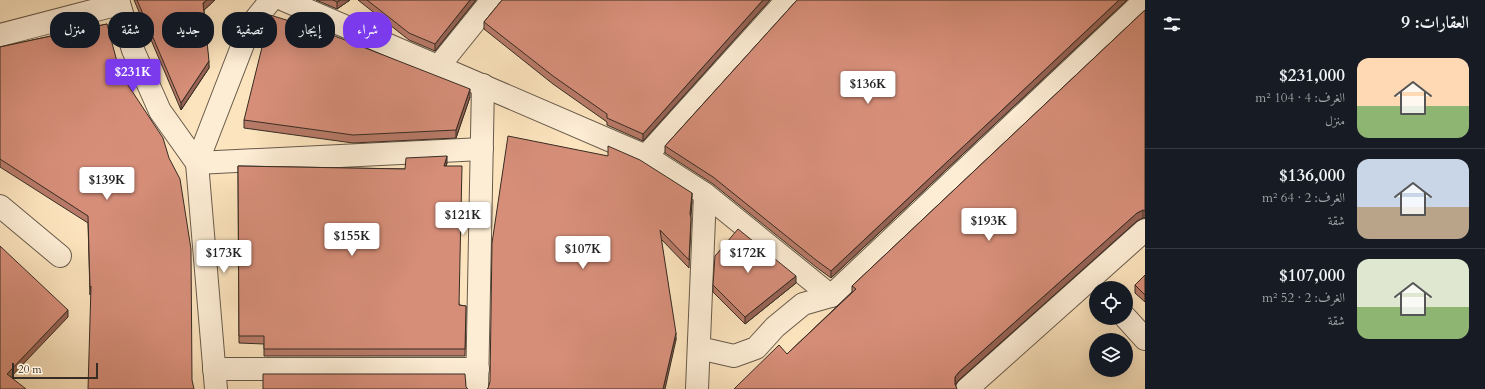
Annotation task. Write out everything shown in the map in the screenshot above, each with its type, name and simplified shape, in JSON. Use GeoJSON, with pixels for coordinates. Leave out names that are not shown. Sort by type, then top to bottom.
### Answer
{"type":"FeatureCollection","features":[{"type":"Feature","properties":{"kind":"street"},"geometry":{"type":"LineString","coordinates":[[271,0],[250,26],[197,163],[215,379],[478,379],[483,85]]}},
{"type":"Feature","properties":{"kind":"street"},"geometry":{"type":"LineString","coordinates":[[284,0],[646,156],[705,194],[831,296]]}},
{"type":"Feature","properties":{"kind":"street"},"geometry":{"type":"LineString","coordinates":[[438,67],[492,0]]}},
{"type":"Feature","properties":{"kind":"street"},"geometry":{"type":"LineString","coordinates":[[646,156],[787,0]]}},
{"type":"Feature","properties":{"kind":"street"},"geometry":{"type":"LineString","coordinates":[[699,348],[734,356],[756,348],[775,327],[803,304],[831,296],[1145,0]]}},
{"type":"Feature","properties":{"kind":"street"},"geometry":{"type":"LineString","coordinates":[[0,35],[118,2],[133,50],[160,111],[197,163]]}},
{"type":"Feature","properties":{"kind":"street"},"geometry":{"type":"LineString","coordinates":[[197,163],[482,149]]}},
{"type":"Feature","properties":{"kind":"street"},"geometry":{"type":"LineString","coordinates":[[697,389],[705,194]]}},
{"type":"Feature","properties":{"kind":"street"},"geometry":{"type":"LineString","coordinates":[[0,206],[60,256]]}},
{"type":"Feature","properties":{"kind":"street"},"geometry":{"type":"LineString","coordinates":[[1096,281],[1145,230]]}},
{"type":"Feature","properties":{"kind":"street"},"geometry":{"type":"LineString","coordinates":[[967,389],[1089,287]]}},
{"type":"Feature","properties":{"kind":"street"},"geometry":{"type":"LineString","coordinates":[[1132,325],[1145,339]]}},
{"type":"Feature","properties":{"kind":"building"},"geometry":{"type":"Polygon","coordinates":[[[137,0],[207,0],[203,3],[204,12],[162,12],[162,48],[208,48],[209,61],[181,103],[154,40],[154,12],[142,12],[137,0]]]}},
{"type":"Feature","properties":{"kind":"building"},"geometry":{"type":"Polygon","coordinates":[[[367,0],[470,0],[435,44],[409,33],[392,20],[392,12],[382,12],[367,0]]]}},
{"type":"Feature","properties":{"kind":"building"},"geometry":{"type":"Polygon","coordinates":[[[502,0],[763,0],[643,134],[607,118],[607,114],[553,76],[484,22],[502,0]]]}},
{"type":"Feature","properties":{"kind":"building"},"geometry":{"type":"Polygon","coordinates":[[[797,0],[1119,0],[831,271],[713,177],[665,146],[797,0]]]}},
{"type":"Feature","properties":{"kind":"building"},"geometry":{"type":"Polygon","coordinates":[[[1145,10],[1145,211],[1143,210],[1137,213],[959,372],[955,377],[957,389],[734,389],[779,345],[787,354],[856,289],[852,286],[1145,10]]]}},
{"type":"Feature","properties":{"kind":"building"},"geometry":{"type":"Polygon","coordinates":[[[277,17],[285,20],[285,48],[335,48],[335,36],[343,39],[343,48],[365,48],[470,89],[456,130],[353,135],[244,120],[262,48],[277,48],[277,17]]]}},
{"type":"Feature","properties":{"kind":"building"},"geometry":{"type":"Polygon","coordinates":[[[107,24],[108,48],[113,48],[120,73],[163,138],[169,158],[180,179],[191,249],[192,380],[194,389],[88,389],[91,286],[90,287],[88,216],[0,159],[0,47],[50,36],[50,48],[100,48],[100,26],[107,24]]]}},
{"type":"Feature","properties":{"kind":"building"},"geometry":{"type":"Polygon","coordinates":[[[508,136],[608,156],[608,146],[640,160],[692,193],[689,260],[660,230],[676,333],[663,389],[487,389],[490,382],[492,243],[508,136]]]}},
{"type":"Feature","properties":{"kind":"building"},"geometry":{"type":"Polygon","coordinates":[[[447,156],[444,166],[462,166],[459,305],[466,306],[465,349],[264,349],[264,336],[239,336],[238,166],[405,169],[406,158],[447,156]]]}},
{"type":"Feature","properties":{"kind":"building"},"geometry":{"type":"Polygon","coordinates":[[[738,229],[796,276],[745,317],[713,285],[715,256],[738,229]]]}},
{"type":"Feature","properties":{"kind":"building"},"geometry":{"type":"Polygon","coordinates":[[[0,246],[68,310],[7,374],[26,389],[0,389],[0,246]]]}},
{"type":"Feature","properties":{"kind":"building"},"geometry":{"type":"Polygon","coordinates":[[[1145,275],[1145,295],[1135,285],[1145,275]]]}},
{"type":"Feature","properties":{"kind":"building"},"geometry":{"type":"Polygon","coordinates":[[[263,374],[465,374],[466,387],[468,389],[263,389],[263,374]]]}}]}
